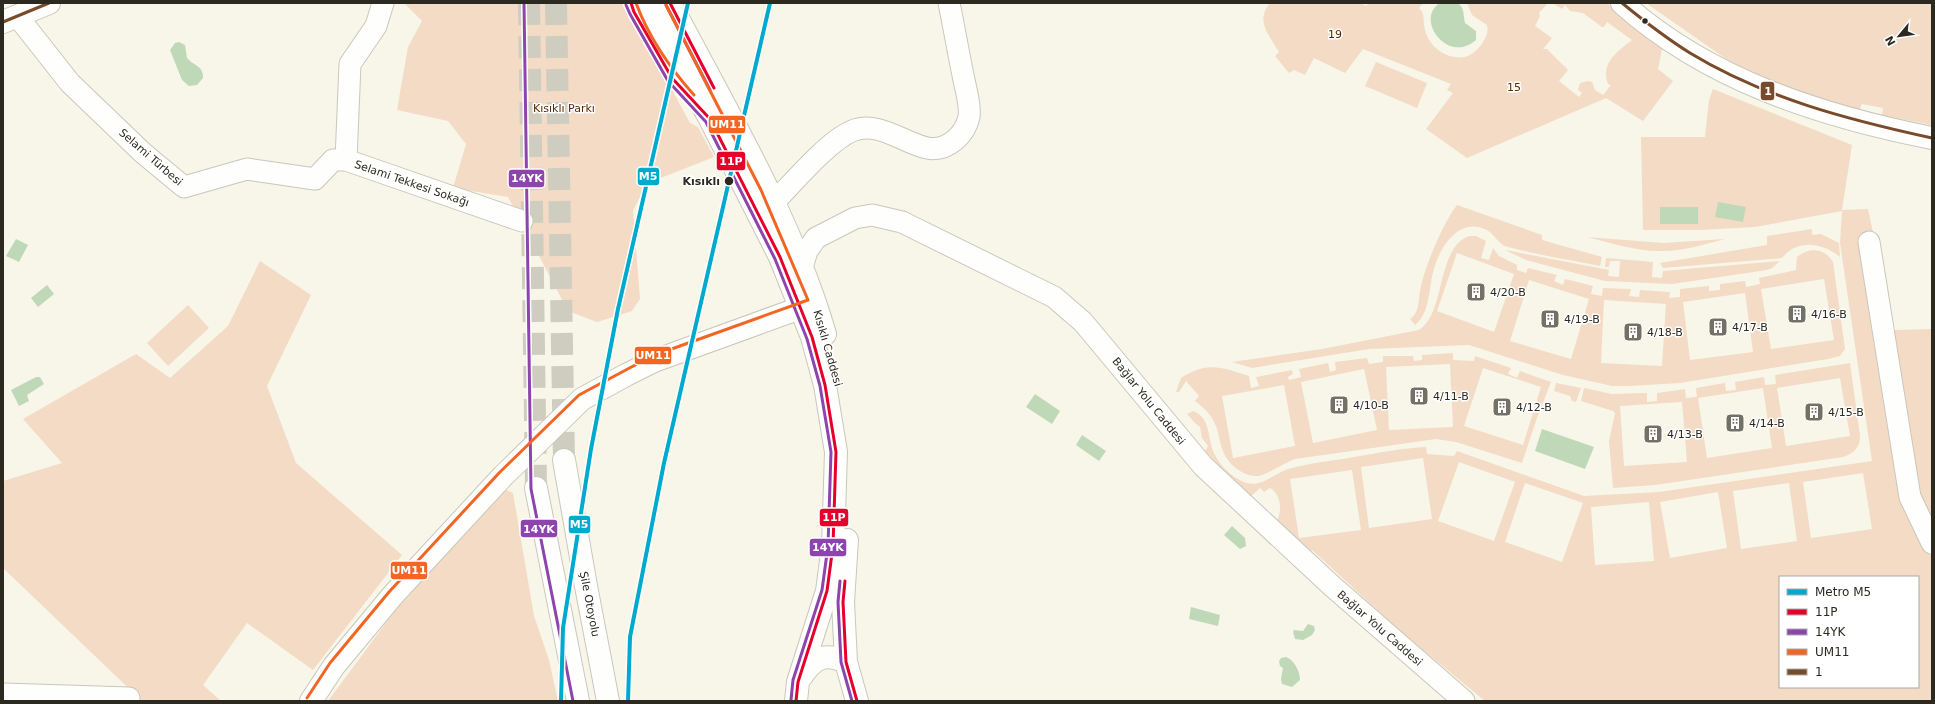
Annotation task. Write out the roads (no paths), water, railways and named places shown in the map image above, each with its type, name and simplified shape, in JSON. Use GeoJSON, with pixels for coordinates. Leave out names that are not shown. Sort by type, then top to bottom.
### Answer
{"type":"FeatureCollection","features":[{"type":"Feature","properties":{"kind":"main road"},"geometry":{"type":"LineString","coordinates":[[10,19],[49,3]]}},
{"type":"Feature","properties":{"kind":"main road","name":"Kısıklı Caddesi"},"geometry":{"type":"LineString","coordinates":[[648,3],[710,119],[776,250],[808,306],[841,391],[849,439],[847,531],[843,602],[846,662],[856,701]]}},
{"type":"Feature","properties":{"kind":"main road","name":"Kısıklı Caddesi"},"geometry":{"type":"LineString","coordinates":[[670,3],[774,202],[802,267],[808,306]]}},
{"type":"Feature","properties":{"kind":"main road"},"geometry":{"type":"LineString","coordinates":[[1622,3],[1673,43],[1734,78],[1815,108],[1932,138]]}},
{"type":"Feature","properties":{"kind":"main road"},"geometry":{"type":"LineString","coordinates":[[311,701],[334,666],[394,595],[503,476],[582,399],[626,374],[654,362],[808,306],[812,337],[826,386],[836,452],[833,546],[827,591],[799,679],[796,701]]}},
{"type":"Feature","properties":{"kind":"main road","name":"Şile Otoyolu"},"geometry":{"type":"LineString","coordinates":[[564,460],[608,701]]}},
{"type":"Feature","properties":{"kind":"main road"},"geometry":{"type":"LineString","coordinates":[[536,488],[577,699]]}},
{"type":"Feature","properties":{"kind":"main road"},"geometry":{"type":"LineString","coordinates":[[799,679],[810,663],[822,657],[836,658],[846,662]]}},
{"type":"Feature","properties":{"kind":"street","name":"Selami Tekkesi Sokağı"},"geometry":{"type":"LineString","coordinates":[[383,3],[376,26],[350,64],[346,160],[522,221]]}},
{"type":"Feature","properties":{"kind":"street"},"geometry":{"type":"LineString","coordinates":[[774,202],[833,143],[853,131],[874,128],[928,148],[945,147],[958,138],[963,132],[969,116],[968,99],[949,3]]}},
{"type":"Feature","properties":{"kind":"street","name":"Selami Türbesi"},"geometry":{"type":"LineString","coordinates":[[10,19],[70,83],[143,153],[184,187],[246,169],[315,179],[333,160],[346,160]]}},
{"type":"Feature","properties":{"kind":"street","name":"Bağlar Yolu Caddesi"},"geometry":{"type":"LineString","coordinates":[[802,267],[807,251],[816,238],[855,218],[872,215],[902,222],[1054,297],[1083,322],[1203,466],[1221,484],[1332,586],[1464,701]]}},
{"type":"Feature","properties":{"kind":"street"},"geometry":{"type":"LineString","coordinates":[[1869,242],[1910,497],[1932,543]]}},
{"type":"Feature","properties":{"kind":"street"},"geometry":{"type":"LineString","coordinates":[[3,694],[129,698]]}},
{"type":"Feature","properties":{"kind":"tunnel"},"geometry":{"type":"LineString","coordinates":[[529,3],[536,488]]}},
{"type":"Feature","properties":{"kind":"tunnel"},"geometry":{"type":"LineString","coordinates":[[556,3],[564,460]]}},
{"type":"Feature","properties":{"kind":"metro line","name":"M5"},"geometry":{"type":"LineString","coordinates":[[561,701],[563,628],[591,449],[618,309],[688,3]]}},
{"type":"Feature","properties":{"kind":"metro line","name":"M5"},"geometry":{"type":"LineString","coordinates":[[628,701],[630,637],[664,463],[770,3]]}},
{"type":"Feature","properties":{"kind":"place","name":"Kısıklı"},"geometry":{"type":"Point","coordinates":[729,181]}},
{"type":"Feature","properties":{"kind":"place","name":"4/20-B"},"geometry":{"type":"Point","coordinates":[1476,292]}},
{"type":"Feature","properties":{"kind":"place","name":"4/16-B"},"geometry":{"type":"Point","coordinates":[1797,314]}},
{"type":"Feature","properties":{"kind":"place","name":"4/19-B"},"geometry":{"type":"Point","coordinates":[1550,319]}},
{"type":"Feature","properties":{"kind":"place","name":"4/17-B"},"geometry":{"type":"Point","coordinates":[1718,327]}},
{"type":"Feature","properties":{"kind":"place","name":"4/18-B"},"geometry":{"type":"Point","coordinates":[1633,332]}},
{"type":"Feature","properties":{"kind":"place","name":"4/11-B"},"geometry":{"type":"Point","coordinates":[1419,396]}},
{"type":"Feature","properties":{"kind":"place","name":"4/10-B"},"geometry":{"type":"Point","coordinates":[1339,405]}},
{"type":"Feature","properties":{"kind":"place","name":"4/12-B"},"geometry":{"type":"Point","coordinates":[1502,407]}},
{"type":"Feature","properties":{"kind":"place","name":"4/15-B"},"geometry":{"type":"Point","coordinates":[1814,412]}},
{"type":"Feature","properties":{"kind":"place","name":"4/14-B"},"geometry":{"type":"Point","coordinates":[1735,423]}},
{"type":"Feature","properties":{"kind":"place","name":"4/13-B"},"geometry":{"type":"Point","coordinates":[1653,434]}},
{"type":"Feature","properties":{"kind":"park label","name":"19"},"geometry":{"type":"Point","coordinates":[1335,34]}},
{"type":"Feature","properties":{"kind":"park label","name":"15"},"geometry":{"type":"Point","coordinates":[1514,87]}},
{"type":"Feature","properties":{"kind":"park label","name":"Kısıklı Parkı"},"geometry":{"type":"Point","coordinates":[564,108]}}]}
